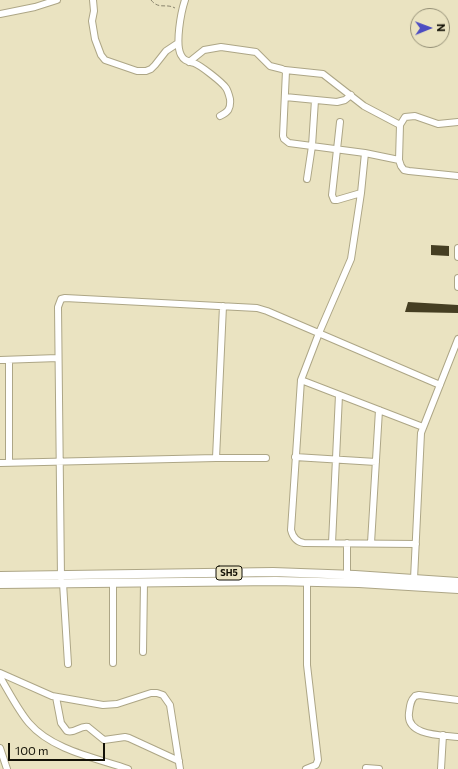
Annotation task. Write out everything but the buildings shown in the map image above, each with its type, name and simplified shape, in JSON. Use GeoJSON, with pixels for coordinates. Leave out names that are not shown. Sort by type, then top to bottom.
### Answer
{"type":"FeatureCollection","features":[{"type":"Feature","properties":{"kind":"main road","name":"SH5"},"geometry":{"type":"LineString","coordinates":[[0,584],[61,580],[273,572],[347,574],[458,582]]}},
{"type":"Feature","properties":{"kind":"main road","name":"SH5"},"geometry":{"type":"LineString","coordinates":[[0,576],[113,582],[359,583],[458,590]]}},
{"type":"Feature","properties":{"kind":"street"},"geometry":{"type":"LineString","coordinates":[[0,14],[36,7],[57,0]]}},
{"type":"Feature","properties":{"kind":"street"},"geometry":{"type":"LineString","coordinates":[[93,0],[94,11],[92,21],[95,39],[101,55],[105,60],[137,71],[146,71],[155,65],[166,51],[178,43]]}},
{"type":"Feature","properties":{"kind":"street"},"geometry":{"type":"LineString","coordinates":[[185,0],[178,43],[180,53],[182,57],[189,62],[195,63],[226,88],[229,93],[229,109],[226,113],[220,116]]}},
{"type":"Feature","properties":{"kind":"street"},"geometry":{"type":"LineString","coordinates":[[189,62],[204,50],[221,47],[256,52],[270,66],[285,70],[323,74],[368,109],[400,125]]}},
{"type":"Feature","properties":{"kind":"street"},"geometry":{"type":"LineString","coordinates":[[285,70],[284,139],[290,143],[365,153],[399,160]]}},
{"type":"Feature","properties":{"kind":"street"},"geometry":{"type":"LineString","coordinates":[[285,97],[341,102],[351,95]]}},
{"type":"Feature","properties":{"kind":"street"},"geometry":{"type":"LineString","coordinates":[[307,179],[312,146],[315,100]]}},
{"type":"Feature","properties":{"kind":"street"},"geometry":{"type":"LineString","coordinates":[[458,122],[438,124],[415,116],[405,117],[400,125],[399,160],[404,170],[458,176]]}},
{"type":"Feature","properties":{"kind":"street"},"geometry":{"type":"LineString","coordinates":[[340,122],[332,198],[337,200],[361,193]]}},
{"type":"Feature","properties":{"kind":"street"},"geometry":{"type":"LineString","coordinates":[[365,153],[353,254],[319,333],[301,380],[292,534],[299,542],[416,544]]}},
{"type":"Feature","properties":{"kind":"street"},"geometry":{"type":"LineString","coordinates":[[458,248],[458,257]]}},
{"type":"Feature","properties":{"kind":"street"},"geometry":{"type":"LineString","coordinates":[[458,278],[458,287]]}},
{"type":"Feature","properties":{"kind":"street"},"geometry":{"type":"LineString","coordinates":[[68,664],[61,580],[58,307],[61,299],[223,306],[262,310],[440,385]]}},
{"type":"Feature","properties":{"kind":"street"},"geometry":{"type":"LineString","coordinates":[[216,458],[223,306]]}},
{"type":"Feature","properties":{"kind":"street"},"geometry":{"type":"LineString","coordinates":[[414,579],[421,440],[423,427],[458,339]]}},
{"type":"Feature","properties":{"kind":"street"},"geometry":{"type":"LineString","coordinates":[[0,360],[58,358]]}},
{"type":"Feature","properties":{"kind":"street"},"geometry":{"type":"LineString","coordinates":[[9,360],[9,462]]}},
{"type":"Feature","properties":{"kind":"street"},"geometry":{"type":"LineString","coordinates":[[301,380],[423,427]]}},
{"type":"Feature","properties":{"kind":"street"},"geometry":{"type":"LineString","coordinates":[[332,543],[339,395]]}},
{"type":"Feature","properties":{"kind":"street"},"geometry":{"type":"LineString","coordinates":[[371,543],[379,410]]}},
{"type":"Feature","properties":{"kind":"street"},"geometry":{"type":"LineString","coordinates":[[296,457],[376,462]]}},
{"type":"Feature","properties":{"kind":"street"},"geometry":{"type":"LineString","coordinates":[[0,462],[266,458]]}},
{"type":"Feature","properties":{"kind":"street"},"geometry":{"type":"LineString","coordinates":[[347,543],[347,574]]}},
{"type":"Feature","properties":{"kind":"street"},"geometry":{"type":"LineString","coordinates":[[113,582],[113,663]]}},
{"type":"Feature","properties":{"kind":"street"},"geometry":{"type":"LineString","coordinates":[[143,652],[144,582]]}},
{"type":"Feature","properties":{"kind":"street"},"geometry":{"type":"LineString","coordinates":[[306,769],[316,765],[318,760],[307,665],[307,582]]}},
{"type":"Feature","properties":{"kind":"street"},"geometry":{"type":"LineString","coordinates":[[0,673],[44,694],[103,705],[117,704],[151,693],[163,695],[170,706],[180,769]]}},
{"type":"Feature","properties":{"kind":"street"},"geometry":{"type":"LineString","coordinates":[[0,677],[30,724],[50,741],[65,748],[128,769]]}},
{"type":"Feature","properties":{"kind":"street"},"geometry":{"type":"LineString","coordinates":[[458,700],[419,695],[415,696],[410,703],[408,719],[413,727],[423,732],[458,738]]}},
{"type":"Feature","properties":{"kind":"street"},"geometry":{"type":"LineString","coordinates":[[56,697],[61,724],[67,731],[74,731],[85,727],[104,740],[125,737],[129,738],[179,761]]}},
{"type":"Feature","properties":{"kind":"street"},"geometry":{"type":"LineString","coordinates":[[441,769],[443,735]]}},
{"type":"Feature","properties":{"kind":"street"},"geometry":{"type":"LineString","coordinates":[[0,748],[7,769]]}},
{"type":"Feature","properties":{"kind":"street"},"geometry":{"type":"LineString","coordinates":[[366,768],[379,769]]}},
{"type":"Feature","properties":{"kind":"path"},"geometry":{"type":"LineString","coordinates":[[151,0],[158,6],[174,7],[182,15]]}}]}
